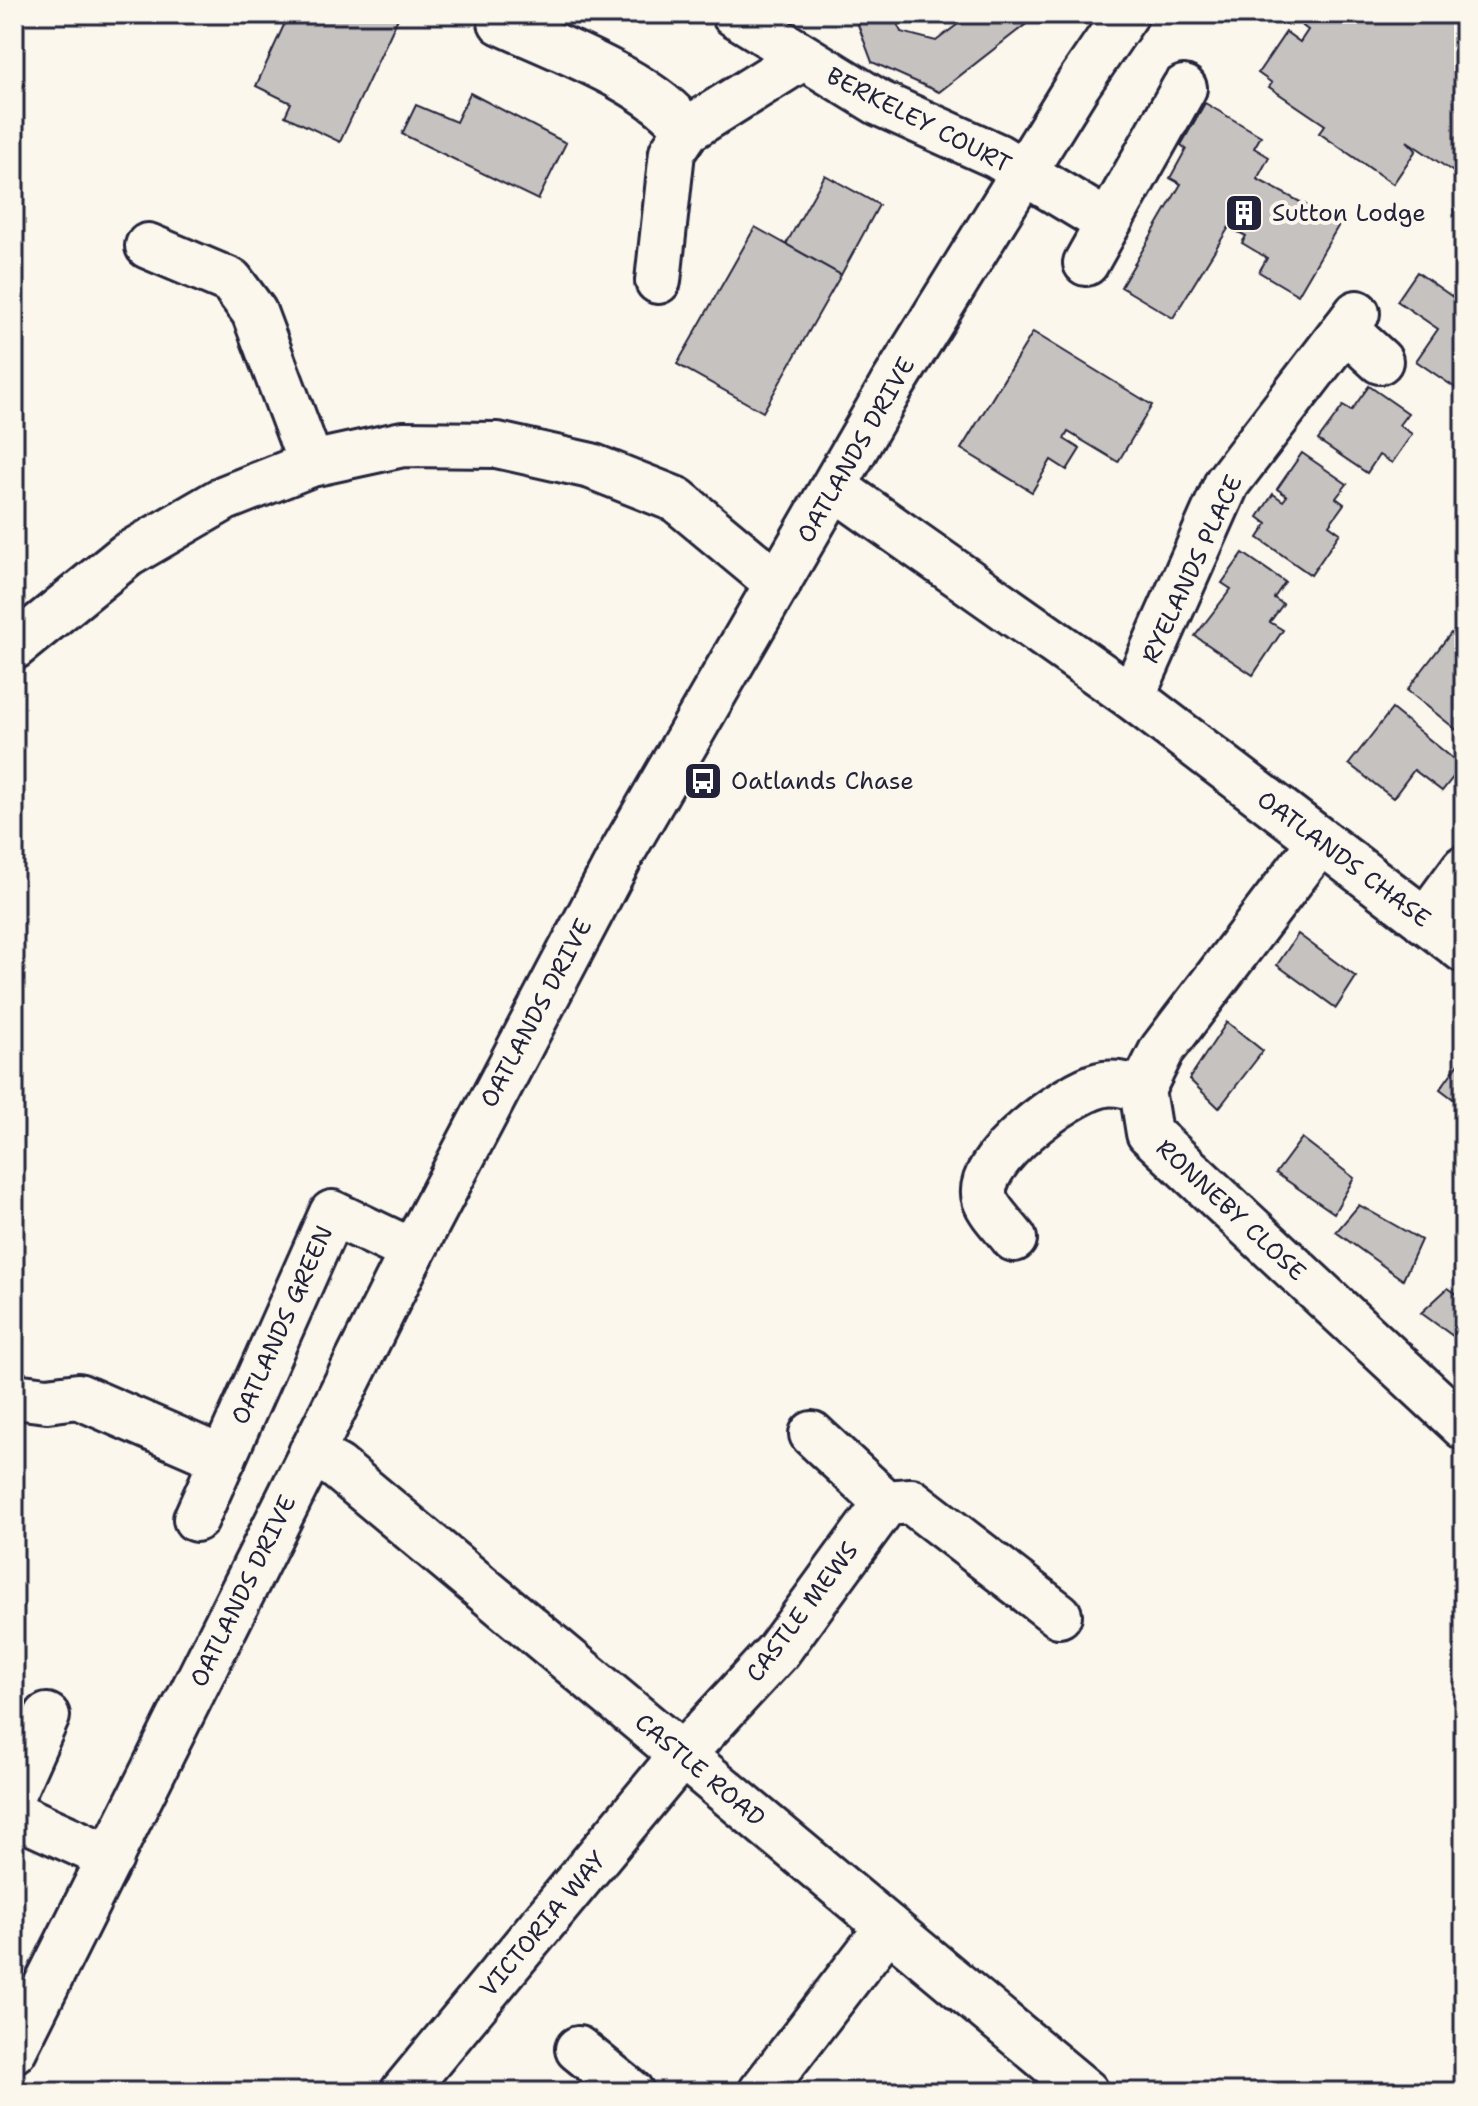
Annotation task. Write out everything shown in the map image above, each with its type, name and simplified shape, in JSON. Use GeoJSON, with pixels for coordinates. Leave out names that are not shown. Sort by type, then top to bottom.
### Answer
{"type":"FeatureCollection","features":[{"type":"Feature","properties":{"kind":"street","name":"OATLANDS DRIVE"},"geometry":{"type":"LineString","coordinates":[[14,2050],[412,1251],[623,851],[891,387],[1022,173],[1126,14]]}},
{"type":"Feature","properties":{"kind":"street"},"geometry":{"type":"LineString","coordinates":[[501,22],[648,93],[673,111],[687,130]]}},
{"type":"Feature","properties":{"kind":"street","name":"BERKELEY COURT"},"geometry":{"type":"LineString","coordinates":[[774,31],[879,103],[997,156],[1108,223]]}},
{"type":"Feature","properties":{"kind":"street"},"geometry":{"type":"LineString","coordinates":[[658,281],[672,152],[687,130],[774,31]]}},
{"type":"Feature","properties":{"kind":"street"},"geometry":{"type":"LineString","coordinates":[[1086,263],[1184,88]]}},
{"type":"Feature","properties":{"kind":"street"},"geometry":{"type":"LineString","coordinates":[[148,246],[231,281],[254,312],[311,464]]}},
{"type":"Feature","properties":{"kind":"street","name":"RYELANDS PLACE"},"geometry":{"type":"LineString","coordinates":[[1132,697],[1227,483],[1351,321],[1380,361]]}},
{"type":"Feature","properties":{"kind":"street"},"geometry":{"type":"LineString","coordinates":[[14,647],[127,555],[225,498],[311,464],[403,444],[497,445],[591,466],[677,500],[778,584]]}},
{"type":"Feature","properties":{"kind":"street","name":"OATLANDS CHASE"},"geometry":{"type":"LineString","coordinates":[[834,487],[1132,697],[1464,950]]}},
{"type":"Feature","properties":{"kind":"street"},"geometry":{"type":"LineString","coordinates":[[1014,1239],[985,1199],[986,1175],[1001,1152],[1048,1115],[1100,1085],[1123,1085],[1142,1090],[1162,1050],[1320,842]]}},
{"type":"Feature","properties":{"kind":"street"},"geometry":{"type":"LineString","coordinates":[[1425,921],[1464,868]]}},
{"type":"Feature","properties":{"kind":"street","name":"RONNEBY CLOSE"},"geometry":{"type":"LineString","coordinates":[[1142,1090],[1149,1133],[1464,1427]]}},
{"type":"Feature","properties":{"kind":"street","name":"OATLANDS GREEN"},"geometry":{"type":"LineString","coordinates":[[196,1519],[332,1213],[412,1251]]}},
{"type":"Feature","properties":{"kind":"street"},"geometry":{"type":"LineString","coordinates":[[14,1396],[47,1400],[78,1396],[223,1459]]}},
{"type":"Feature","properties":{"kind":"street"},"geometry":{"type":"LineString","coordinates":[[812,1434],[886,1503],[911,1501],[1059,1615]]}},
{"type":"Feature","properties":{"kind":"street","name":"CASTLE ROAD"},"geometry":{"type":"LineString","coordinates":[[311,1453],[337,1467],[1086,2092]]}},
{"type":"Feature","properties":{"kind":"street","name":"CASTLE MEWS"},"geometry":{"type":"LineString","coordinates":[[682,1755],[778,1651],[886,1503]]}},
{"type":"Feature","properties":{"kind":"street"},"geometry":{"type":"LineString","coordinates":[[14,1790],[47,1716]]}},
{"type":"Feature","properties":{"kind":"street","name":"VICTORIA WAY"},"geometry":{"type":"LineString","coordinates":[[403,2092],[682,1755]]}},
{"type":"Feature","properties":{"kind":"street"},"geometry":{"type":"LineString","coordinates":[[14,1814],[111,1858]]}},
{"type":"Feature","properties":{"kind":"street"},"geometry":{"type":"LineString","coordinates":[[761,2092],[888,1927]]}},
{"type":"Feature","properties":{"kind":"street"},"geometry":{"type":"LineString","coordinates":[[578,2049],[631,2092]]}},
{"type":"Feature","properties":{"kind":"building"},"geometry":{"type":"Polygon","coordinates":[[[289,14],[400,14],[340,142],[285,116],[291,103],[256,86],[289,14]]]}},
{"type":"Feature","properties":{"kind":"building"},"geometry":{"type":"Polygon","coordinates":[[[854,14],[893,14],[901,32],[936,41],[971,14],[1024,14],[1030,21],[939,92],[872,62],[854,14]]]}},
{"type":"Feature","properties":{"kind":"building"},"geometry":{"type":"Polygon","coordinates":[[[1307,14],[1464,14],[1464,179],[1407,141],[1416,150],[1393,184],[1319,133],[1325,125],[1269,87],[1272,83],[1258,73],[1286,32],[1300,42],[1308,30],[1300,24],[1307,14]]]}},
{"type":"Feature","properties":{"kind":"building"},"geometry":{"type":"Polygon","coordinates":[[[470,93],[566,143],[538,200],[402,134],[416,105],[456,122],[470,93]]]}},
{"type":"Feature","properties":{"kind":"building","name":"Sutton Lodge"},"geometry":{"type":"Polygon","coordinates":[[[1205,103],[1261,136],[1254,148],[1269,157],[1257,179],[1340,223],[1298,295],[1259,272],[1267,258],[1242,243],[1246,236],[1229,227],[1173,318],[1121,287],[1181,184],[1170,178],[1186,149],[1181,145],[1205,103]]]}},
{"type":"Feature","properties":{"kind":"building"},"geometry":{"type":"Polygon","coordinates":[[[825,175],[879,205],[841,275],[786,244],[825,175]]]}},
{"type":"Feature","properties":{"kind":"building"},"geometry":{"type":"Polygon","coordinates":[[[755,227],[841,275],[763,412],[677,364],[755,227]]]}},
{"type":"Feature","properties":{"kind":"building"},"geometry":{"type":"Polygon","coordinates":[[[1417,272],[1464,305],[1464,380],[1457,389],[1416,361],[1438,329],[1397,301],[1417,272]]]}},
{"type":"Feature","properties":{"kind":"building"},"geometry":{"type":"Polygon","coordinates":[[[1033,332],[1152,405],[1118,462],[1068,432],[1064,439],[1080,449],[1067,470],[1051,460],[1032,492],[961,449],[1033,332]]]}},
{"type":"Feature","properties":{"kind":"building"},"geometry":{"type":"Polygon","coordinates":[[[1369,386],[1408,413],[1399,425],[1412,434],[1392,463],[1379,455],[1367,473],[1318,440],[1343,406],[1351,411],[1369,386]]]}},
{"type":"Feature","properties":{"kind":"building"},"geometry":{"type":"Polygon","coordinates":[[[1302,453],[1347,484],[1336,498],[1344,504],[1329,525],[1340,533],[1311,575],[1258,538],[1267,524],[1258,517],[1273,494],[1283,501],[1287,496],[1277,489],[1302,453]]]}},
{"type":"Feature","properties":{"kind":"building"},"geometry":{"type":"Polygon","coordinates":[[[1243,553],[1285,582],[1274,598],[1283,604],[1270,622],[1283,630],[1253,675],[1195,636],[1231,589],[1222,583],[1243,553]]]}},
{"type":"Feature","properties":{"kind":"building"},"geometry":{"type":"Polygon","coordinates":[[[1451,633],[1464,644],[1464,736],[1407,690],[1451,633]]]}},
{"type":"Feature","properties":{"kind":"building"},"geometry":{"type":"Polygon","coordinates":[[[1392,709],[1462,766],[1442,791],[1414,770],[1393,798],[1349,764],[1392,709]]]}},
{"type":"Feature","properties":{"kind":"building"},"geometry":{"type":"Polygon","coordinates":[[[1298,934],[1356,977],[1336,1008],[1277,965],[1298,934]]]}},
{"type":"Feature","properties":{"kind":"building"},"geometry":{"type":"Polygon","coordinates":[[[1227,1022],[1263,1051],[1219,1108],[1189,1079],[1227,1022]]]}},
{"type":"Feature","properties":{"kind":"building"},"geometry":{"type":"Polygon","coordinates":[[[1464,1056],[1464,1107],[1440,1089],[1464,1056]]]}},
{"type":"Feature","properties":{"kind":"building"},"geometry":{"type":"Polygon","coordinates":[[[1302,1138],[1354,1178],[1334,1213],[1276,1173],[1302,1138]]]}},
{"type":"Feature","properties":{"kind":"building"},"geometry":{"type":"Polygon","coordinates":[[[1359,1205],[1421,1240],[1403,1280],[1336,1232],[1359,1205]]]}},
{"type":"Feature","properties":{"kind":"building"},"geometry":{"type":"Polygon","coordinates":[[[1448,1288],[1464,1299],[1464,1344],[1421,1313],[1448,1288]]]}},
{"type":"Feature","properties":{"kind":"place","name":"Sutton Lodge"},"geometry":{"type":"Point","coordinates":[1244,213]}},
{"type":"Feature","properties":{"kind":"place","name":"Oatlands Chase"},"geometry":{"type":"Point","coordinates":[703,781]}}]}
